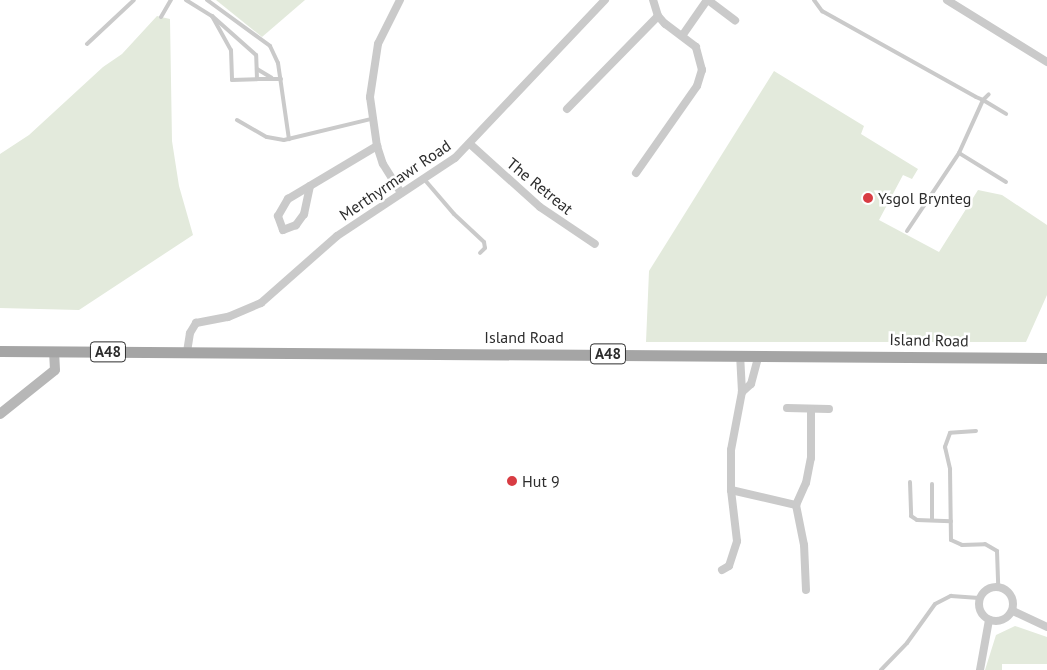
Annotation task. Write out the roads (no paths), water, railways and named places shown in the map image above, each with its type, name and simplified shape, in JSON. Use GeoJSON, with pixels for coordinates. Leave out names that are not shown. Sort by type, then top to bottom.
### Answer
{"type":"FeatureCollection","features":[{"type":"Feature","properties":{"kind":"main road","name":"Island Road"},"geometry":{"type":"LineString","coordinates":[[0,350],[54,352],[740,354],[1047,358]]}},
{"type":"Feature","properties":{"kind":"street"},"geometry":{"type":"LineString","coordinates":[[400,0],[383,30],[374,58],[370,86],[371,119],[376,146],[383,164],[401,193]]}},
{"type":"Feature","properties":{"kind":"street","name":"Merthyrmawr Road"},"geometry":{"type":"LineString","coordinates":[[187,352],[190,333],[196,324],[228,317],[261,303],[337,236],[424,179],[470,144],[605,0]]}},
{"type":"Feature","properties":{"kind":"street"},"geometry":{"type":"LineString","coordinates":[[636,173],[699,81],[702,64],[699,53],[658,16],[654,0]]}},
{"type":"Feature","properties":{"kind":"street"},"geometry":{"type":"LineString","coordinates":[[682,36],[707,0],[735,20]]}},
{"type":"Feature","properties":{"kind":"street"},"geometry":{"type":"LineString","coordinates":[[947,0],[958,3],[1047,62]]}},
{"type":"Feature","properties":{"kind":"street"},"geometry":{"type":"LineString","coordinates":[[567,109],[658,16]]}},
{"type":"Feature","properties":{"kind":"street","name":"The Retreat"},"geometry":{"type":"LineString","coordinates":[[470,144],[540,207],[595,244]]}},
{"type":"Feature","properties":{"kind":"street"},"geometry":{"type":"LineString","coordinates":[[310,186],[304,214],[296,225],[283,230],[278,221],[279,210],[288,199],[376,146]]}},
{"type":"Feature","properties":{"kind":"street"},"geometry":{"type":"LineString","coordinates":[[0,414],[55,370],[54,352]]}},
{"type":"Feature","properties":{"kind":"street"},"geometry":{"type":"LineString","coordinates":[[722,570],[729,566],[737,541],[731,490],[731,450],[742,392],[740,354]]}},
{"type":"Feature","properties":{"kind":"street"},"geometry":{"type":"LineString","coordinates":[[742,392],[751,384],[759,355]]}},
{"type":"Feature","properties":{"kind":"street"},"geometry":{"type":"LineString","coordinates":[[787,408],[829,409]]}},
{"type":"Feature","properties":{"kind":"street"},"geometry":{"type":"LineString","coordinates":[[806,590],[804,545],[796,505],[806,483],[811,458],[811,409]]}},
{"type":"Feature","properties":{"kind":"street"},"geometry":{"type":"LineString","coordinates":[[731,490],[796,505]]}},
{"type":"Feature","properties":{"kind":"street"},"geometry":{"type":"LineString","coordinates":[[998,587],[1009,592],[1013,611],[1006,618],[989,620],[982,615],[979,598],[986,589],[998,587]]}},
{"type":"Feature","properties":{"kind":"street"},"geometry":{"type":"LineString","coordinates":[[1013,611],[1047,627]]}},
{"type":"Feature","properties":{"kind":"street"},"geometry":{"type":"LineString","coordinates":[[980,670],[989,620]]}},
{"type":"Feature","properties":{"kind":"lane"},"geometry":{"type":"LineString","coordinates":[[87,44],[134,0]]}},
{"type":"Feature","properties":{"kind":"lane"},"geometry":{"type":"LineString","coordinates":[[161,17],[171,0]]}},
{"type":"Feature","properties":{"kind":"lane"},"geometry":{"type":"LineString","coordinates":[[186,0],[212,16],[256,55],[257,79]]}},
{"type":"Feature","properties":{"kind":"lane"},"geometry":{"type":"LineString","coordinates":[[207,0],[262,37],[278,63],[289,139]]}},
{"type":"Feature","properties":{"kind":"lane"},"geometry":{"type":"LineString","coordinates":[[814,0],[822,11],[1006,114]]}},
{"type":"Feature","properties":{"kind":"lane"},"geometry":{"type":"LineString","coordinates":[[212,16],[231,50],[232,80],[281,79]]}},
{"type":"Feature","properties":{"kind":"lane"},"geometry":{"type":"LineString","coordinates":[[257,69],[274,79]]}},
{"type":"Feature","properties":{"kind":"lane"},"geometry":{"type":"LineString","coordinates":[[907,231],[959,153],[983,100],[989,94]]}},
{"type":"Feature","properties":{"kind":"lane"},"geometry":{"type":"LineString","coordinates":[[237,120],[268,137],[289,139],[371,119]]}},
{"type":"Feature","properties":{"kind":"lane"},"geometry":{"type":"LineString","coordinates":[[959,153],[1006,182]]}},
{"type":"Feature","properties":{"kind":"lane"},"geometry":{"type":"LineString","coordinates":[[424,179],[454,214],[484,242],[485,248],[480,253]]}},
{"type":"Feature","properties":{"kind":"lane"},"geometry":{"type":"LineString","coordinates":[[976,431],[950,433],[946,447],[951,540],[962,545],[985,544],[997,551],[998,587]]}},
{"type":"Feature","properties":{"kind":"lane"},"geometry":{"type":"LineString","coordinates":[[910,482],[911,516],[951,521]]}},
{"type":"Feature","properties":{"kind":"lane"},"geometry":{"type":"LineString","coordinates":[[932,484],[932,520]]}},
{"type":"Feature","properties":{"kind":"lane"},"geometry":{"type":"LineString","coordinates":[[881,670],[936,604],[951,596],[979,598]]}},
{"type":"Feature","properties":{"kind":"place","name":"Ysgol Brynteg"},"geometry":{"type":"Point","coordinates":[868,198]}},
{"type":"Feature","properties":{"kind":"place","name":"Hut 9"},"geometry":{"type":"Point","coordinates":[512,481]}}]}
